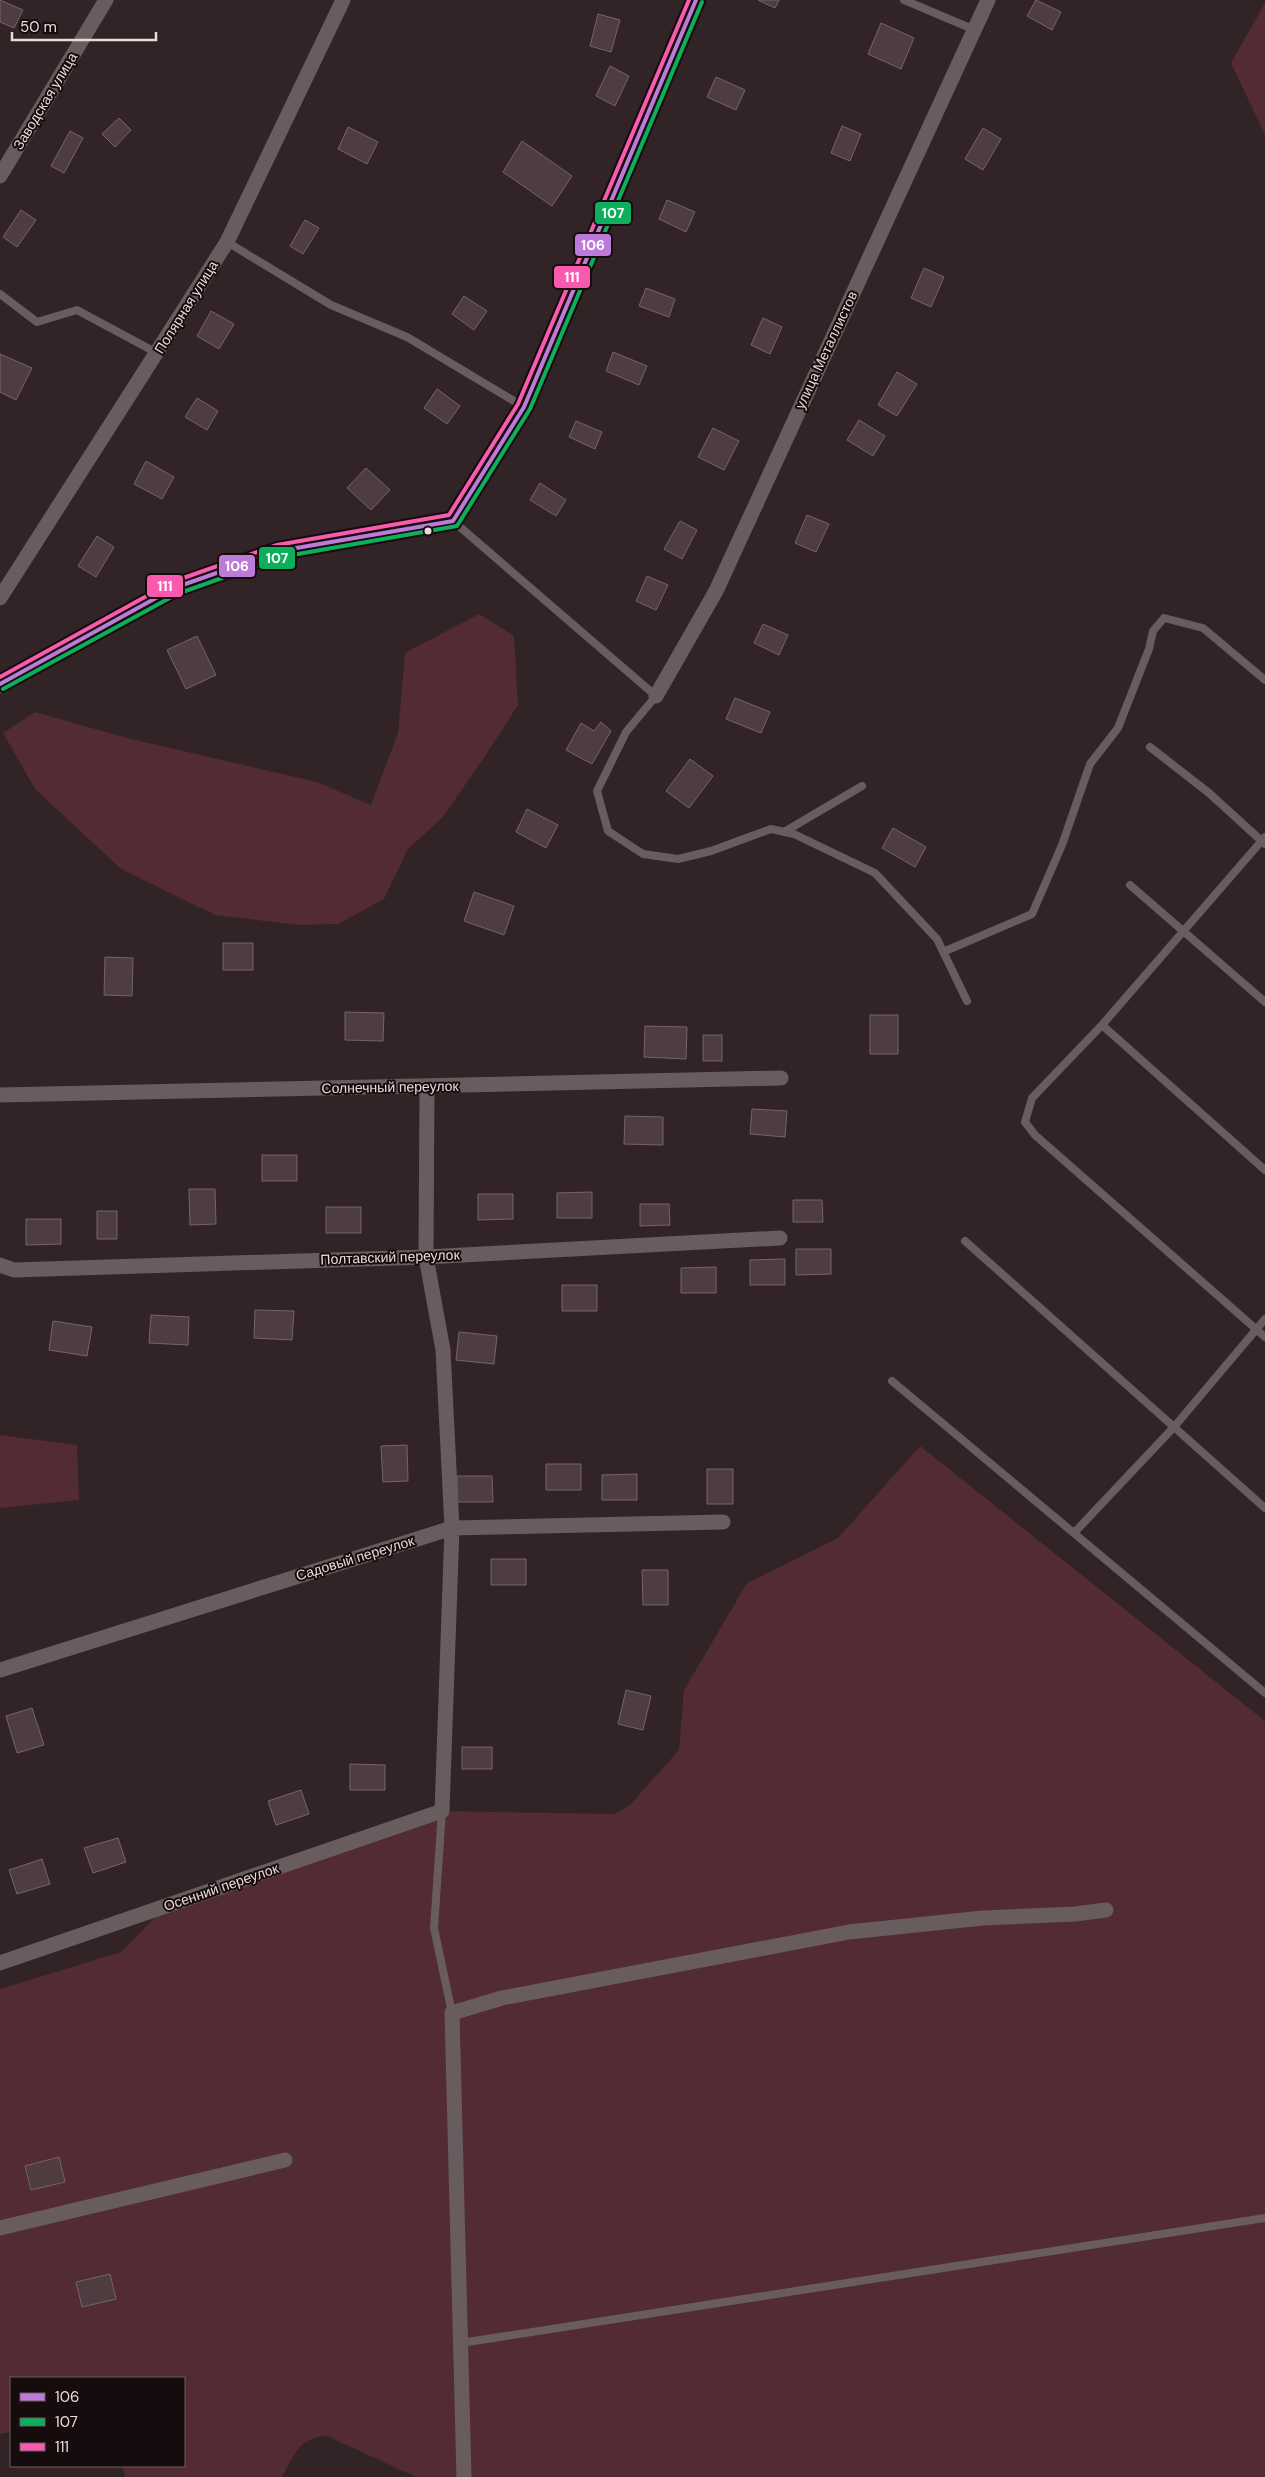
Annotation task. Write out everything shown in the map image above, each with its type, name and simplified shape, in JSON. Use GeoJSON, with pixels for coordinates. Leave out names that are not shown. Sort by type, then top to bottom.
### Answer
{"type":"FeatureCollection","features":[{"type":"Feature","properties":{"kind":"street","name":"Заводская улица"},"geometry":{"type":"LineString","coordinates":[[0,176],[106,0]]}},
{"type":"Feature","properties":{"kind":"street","name":"Полярная улица"},"geometry":{"type":"LineString","coordinates":[[0,598],[227,242],[343,0]]}},
{"type":"Feature","properties":{"kind":"street"},"geometry":{"type":"LineString","coordinates":[[0,684],[174,588],[279,550],[454,521],[524,407],[696,0]]}},
{"type":"Feature","properties":{"kind":"street","name":"улица Металлистов"},"geometry":{"type":"LineString","coordinates":[[656,696],[716,591],[988,0]]}},
{"type":"Feature","properties":{"kind":"street","name":"Солнечный переулок"},"geometry":{"type":"LineString","coordinates":[[0,1095],[781,1078]]}},
{"type":"Feature","properties":{"kind":"street"},"geometry":{"type":"LineString","coordinates":[[427,1086],[426,1257],[442,1350],[452,1528],[442,1811]]}},
{"type":"Feature","properties":{"kind":"street","name":"Полтавский переулок"},"geometry":{"type":"LineString","coordinates":[[0,1265],[14,1270],[426,1257],[780,1238]]}},
{"type":"Feature","properties":{"kind":"street","name":"Садовый переулок"},"geometry":{"type":"LineString","coordinates":[[0,1670],[452,1528],[723,1522]]}},
{"type":"Feature","properties":{"kind":"street","name":"Осенний переулок"},"geometry":{"type":"LineString","coordinates":[[0,1963],[442,1811]]}},
{"type":"Feature","properties":{"kind":"street"},"geometry":{"type":"LineString","coordinates":[[464,2477],[452,2013],[502,1998],[849,1932],[983,1918],[1076,1914],[1106,1910]]}},
{"type":"Feature","properties":{"kind":"street"},"geometry":{"type":"LineString","coordinates":[[0,2228],[284,2160]]}},
{"type":"Feature","properties":{"kind":"lane"},"geometry":{"type":"LineString","coordinates":[[904,0],[975,30]]}},
{"type":"Feature","properties":{"kind":"lane"},"geometry":{"type":"LineString","coordinates":[[227,242],[331,305],[407,337],[524,407]]}},
{"type":"Feature","properties":{"kind":"lane"},"geometry":{"type":"LineString","coordinates":[[0,294],[37,322],[77,310],[157,353]]}},
{"type":"Feature","properties":{"kind":"lane"},"geometry":{"type":"LineString","coordinates":[[454,521],[656,696],[626,732],[597,791],[608,831],[643,854],[678,859],[711,851],[771,829],[794,834],[875,873],[937,939],[967,1001]]}},
{"type":"Feature","properties":{"kind":"lane"},"geometry":{"type":"LineString","coordinates":[[943,952],[1032,914],[1062,845],[1090,764],[1118,728],[1154,632],[1164,618],[1203,628],[1265,680]]}},
{"type":"Feature","properties":{"kind":"lane"},"geometry":{"type":"LineString","coordinates":[[1150,747],[1209,793],[1264,840],[1102,1025],[1032,1098],[1025,1122],[1035,1134],[1265,1337]]}},
{"type":"Feature","properties":{"kind":"lane"},"geometry":{"type":"LineString","coordinates":[[784,832],[862,786]]}},
{"type":"Feature","properties":{"kind":"lane"},"geometry":{"type":"LineString","coordinates":[[1130,885],[1265,1002]]}},
{"type":"Feature","properties":{"kind":"lane"},"geometry":{"type":"LineString","coordinates":[[1102,1025],[1265,1170]]}},
{"type":"Feature","properties":{"kind":"lane"},"geometry":{"type":"LineString","coordinates":[[965,1241],[1265,1508]]}},
{"type":"Feature","properties":{"kind":"lane"},"geometry":{"type":"LineString","coordinates":[[1074,1533],[1174,1428],[1265,1318]]}},
{"type":"Feature","properties":{"kind":"lane"},"geometry":{"type":"LineString","coordinates":[[892,1381],[1265,1693]]}},
{"type":"Feature","properties":{"kind":"lane"},"geometry":{"type":"LineString","coordinates":[[442,1811],[434,1928],[452,2013]]}},
{"type":"Feature","properties":{"kind":"lane"},"geometry":{"type":"LineString","coordinates":[[460,2343],[1265,2218]]}},
{"type":"Feature","properties":{"kind":"shaded area"},"geometry":{"type":"Polygon","coordinates":[[[1265,3],[1265,135],[1231,63],[1265,3]]]}},
{"type":"Feature","properties":{"kind":"shaded area"},"geometry":{"type":"Polygon","coordinates":[[[479,614],[514,636],[518,705],[442,818],[408,849],[384,899],[338,924],[299,925],[215,915],[121,869],[35,789],[3,733],[35,712],[127,738],[317,782],[371,805],[398,733],[405,653],[479,614]]]}},
{"type":"Feature","properties":{"kind":"shaded area"},"geometry":{"type":"Polygon","coordinates":[[[0,1435],[77,1445],[79,1500],[0,1508],[0,1435]]]}},
{"type":"Feature","properties":{"kind":"shaded area"},"geometry":{"type":"Polygon","coordinates":[[[920,1446],[1265,1721],[1265,2477],[416,2477],[327,2436],[317,2437],[303,2444],[294,2454],[282,2477],[125,2477],[122,2467],[185,2467],[185,2377],[10,2377],[10,2432],[0,2434],[0,1989],[121,1952],[166,1906],[442,1811],[615,1814],[630,1805],[679,1750],[684,1690],[747,1583],[838,1538],[920,1446]]]}},
{"type":"Feature","properties":{"kind":"building"},"geometry":{"type":"Polygon","coordinates":[[[0,0],[23,10],[14,28],[0,22],[0,0]]]}},
{"type":"Feature","properties":{"kind":"building"},"geometry":{"type":"Polygon","coordinates":[[[758,0],[779,0],[775,8],[758,0]]]}},
{"type":"Feature","properties":{"kind":"building"},"geometry":{"type":"Polygon","coordinates":[[[1036,0],[1061,12],[1052,30],[1027,16],[1036,0]]]}},
{"type":"Feature","properties":{"kind":"building"},"geometry":{"type":"Polygon","coordinates":[[[598,14],[620,20],[611,52],[590,46],[598,14]]]}},
{"type":"Feature","properties":{"kind":"building"},"geometry":{"type":"Polygon","coordinates":[[[881,23],[914,38],[901,69],[868,54],[881,23]]]}},
{"type":"Feature","properties":{"kind":"building"},"geometry":{"type":"Polygon","coordinates":[[[610,66],[629,76],[615,106],[596,96],[610,66]]]}},
{"type":"Feature","properties":{"kind":"building"},"geometry":{"type":"Polygon","coordinates":[[[716,77],[745,90],[736,110],[707,97],[716,77]]]}},
{"type":"Feature","properties":{"kind":"building"},"geometry":{"type":"Polygon","coordinates":[[[119,118],[131,130],[115,147],[102,134],[119,118]]]}},
{"type":"Feature","properties":{"kind":"building"},"geometry":{"type":"Polygon","coordinates":[[[842,126],[861,134],[850,161],[831,153],[842,126]]]}},
{"type":"Feature","properties":{"kind":"building"},"geometry":{"type":"Polygon","coordinates":[[[348,127],[378,142],[367,164],[338,149],[348,127]]]}},
{"type":"Feature","properties":{"kind":"building"},"geometry":{"type":"Polygon","coordinates":[[[983,128],[1001,139],[983,170],[965,159],[983,128]]]}},
{"type":"Feature","properties":{"kind":"building"},"geometry":{"type":"Polygon","coordinates":[[[70,131],[83,138],[64,173],[51,166],[70,131]]]}},
{"type":"Feature","properties":{"kind":"building"},"geometry":{"type":"Polygon","coordinates":[[[522,141],[572,176],[552,206],[503,172],[522,141]]]}},
{"type":"Feature","properties":{"kind":"building"},"geometry":{"type":"Polygon","coordinates":[[[667,200],[695,212],[686,232],[659,219],[667,200]]]}},
{"type":"Feature","properties":{"kind":"building"},"geometry":{"type":"Polygon","coordinates":[[[21,210],[36,220],[17,247],[3,237],[21,210]]]}},
{"type":"Feature","properties":{"kind":"building"},"geometry":{"type":"Polygon","coordinates":[[[305,220],[319,228],[303,254],[290,246],[305,220]]]}},
{"type":"Feature","properties":{"kind":"building"},"geometry":{"type":"Polygon","coordinates":[[[924,268],[944,277],[931,307],[911,298],[924,268]]]}},
{"type":"Feature","properties":{"kind":"building"},"geometry":{"type":"Polygon","coordinates":[[[646,288],[675,299],[669,317],[639,306],[646,288]]]}},
{"type":"Feature","properties":{"kind":"building"},"geometry":{"type":"Polygon","coordinates":[[[464,296],[487,311],[474,330],[452,314],[464,296]]]}},
{"type":"Feature","properties":{"kind":"building"},"geometry":{"type":"Polygon","coordinates":[[[211,311],[234,324],[219,349],[197,336],[211,311]]]}},
{"type":"Feature","properties":{"kind":"building"},"geometry":{"type":"Polygon","coordinates":[[[763,318],[782,327],[770,354],[751,345],[763,318]]]}},
{"type":"Feature","properties":{"kind":"building"},"geometry":{"type":"Polygon","coordinates":[[[613,352],[647,366],[639,385],[606,371],[613,352]]]}},
{"type":"Feature","properties":{"kind":"building"},"geometry":{"type":"Polygon","coordinates":[[[0,354],[32,368],[16,400],[0,392],[0,354]]]}},
{"type":"Feature","properties":{"kind":"building"},"geometry":{"type":"Polygon","coordinates":[[[897,372],[917,384],[897,416],[878,405],[897,372]]]}},
{"type":"Feature","properties":{"kind":"building"},"geometry":{"type":"Polygon","coordinates":[[[437,389],[460,406],[447,424],[424,408],[437,389]]]}},
{"type":"Feature","properties":{"kind":"building"},"geometry":{"type":"Polygon","coordinates":[[[197,398],[218,411],[207,430],[185,417],[197,398]]]}},
{"type":"Feature","properties":{"kind":"building"},"geometry":{"type":"Polygon","coordinates":[[[859,420],[885,436],[873,456],[847,440],[859,420]]]}},
{"type":"Feature","properties":{"kind":"building"},"geometry":{"type":"Polygon","coordinates":[[[576,421],[602,432],[595,449],[569,437],[576,421]]]}},
{"type":"Feature","properties":{"kind":"building"},"geometry":{"type":"Polygon","coordinates":[[[713,428],[739,441],[724,470],[698,457],[713,428]]]}},
{"type":"Feature","properties":{"kind":"building"},"geometry":{"type":"Polygon","coordinates":[[[146,461],[174,477],[162,499],[134,484],[146,461]]]}},
{"type":"Feature","properties":{"kind":"building"},"geometry":{"type":"Polygon","coordinates":[[[366,468],[390,490],[371,510],[347,488],[366,468]]]}},
{"type":"Feature","properties":{"kind":"building"},"geometry":{"type":"Polygon","coordinates":[[[540,483],[566,500],[556,516],[530,500],[540,483]]]}},
{"type":"Feature","properties":{"kind":"building"},"geometry":{"type":"Polygon","coordinates":[[[807,515],[829,524],[816,552],[795,543],[807,515]]]}},
{"type":"Feature","properties":{"kind":"building"},"geometry":{"type":"Polygon","coordinates":[[[680,521],[697,530],[682,559],[664,549],[680,521]]]}},
{"type":"Feature","properties":{"kind":"building"},"geometry":{"type":"Polygon","coordinates":[[[97,536],[114,547],[96,577],[78,566],[97,536]]]}},
{"type":"Feature","properties":{"kind":"building"},"geometry":{"type":"Polygon","coordinates":[[[647,576],[668,585],[656,610],[636,601],[647,576]]]}},
{"type":"Feature","properties":{"kind":"building"},"geometry":{"type":"Polygon","coordinates":[[[763,624],[788,635],[779,655],[754,643],[763,624]]]}},
{"type":"Feature","properties":{"kind":"building"},"geometry":{"type":"Polygon","coordinates":[[[197,636],[216,675],[186,689],[167,650],[197,636]]]}},
{"type":"Feature","properties":{"kind":"building"},"geometry":{"type":"Polygon","coordinates":[[[735,698],[770,712],[761,733],[726,719],[735,698]]]}},
{"type":"Feature","properties":{"kind":"building"},"geometry":{"type":"Polygon","coordinates":[[[601,722],[611,731],[592,764],[566,750],[581,723],[594,731],[601,722]]]}},
{"type":"Feature","properties":{"kind":"building"},"geometry":{"type":"Polygon","coordinates":[[[690,759],[713,776],[689,808],[666,791],[690,759]]]}},
{"type":"Feature","properties":{"kind":"building"},"geometry":{"type":"Polygon","coordinates":[[[527,809],[558,825],[546,848],[516,832],[527,809]]]}},
{"type":"Feature","properties":{"kind":"building"},"geometry":{"type":"Polygon","coordinates":[[[893,828],[926,847],[915,867],[882,848],[893,828]]]}},
{"type":"Feature","properties":{"kind":"building"},"geometry":{"type":"Polygon","coordinates":[[[474,892],[514,906],[504,935],[464,921],[474,892]]]}},
{"type":"Feature","properties":{"kind":"building"},"geometry":{"type":"Polygon","coordinates":[[[223,943],[253,943],[253,970],[223,970],[223,943]]]}},
{"type":"Feature","properties":{"kind":"building"},"geometry":{"type":"Polygon","coordinates":[[[105,957],[133,958],[132,996],[104,995],[105,957]]]}},
{"type":"Feature","properties":{"kind":"building"},"geometry":{"type":"Polygon","coordinates":[[[345,1012],[384,1013],[383,1041],[345,1040],[345,1012]]]}},
{"type":"Feature","properties":{"kind":"building"},"geometry":{"type":"Polygon","coordinates":[[[870,1015],[898,1015],[898,1054],[870,1054],[870,1015]]]}},
{"type":"Feature","properties":{"kind":"building"},"geometry":{"type":"Polygon","coordinates":[[[645,1026],[687,1027],[686,1059],[644,1057],[645,1026]]]}},
{"type":"Feature","properties":{"kind":"building"},"geometry":{"type":"Polygon","coordinates":[[[703,1035],[722,1035],[722,1061],[703,1061],[703,1035]]]}},
{"type":"Feature","properties":{"kind":"building"},"geometry":{"type":"Polygon","coordinates":[[[752,1109],[787,1111],[785,1137],[750,1134],[752,1109]]]}},
{"type":"Feature","properties":{"kind":"building"},"geometry":{"type":"Polygon","coordinates":[[[625,1116],[663,1117],[663,1145],[624,1144],[625,1116]]]}},
{"type":"Feature","properties":{"kind":"building"},"geometry":{"type":"Polygon","coordinates":[[[262,1155],[297,1155],[297,1181],[262,1181],[262,1155]]]}},
{"type":"Feature","properties":{"kind":"building"},"geometry":{"type":"Polygon","coordinates":[[[189,1189],[215,1189],[216,1224],[190,1225],[189,1189]]]}},
{"type":"Feature","properties":{"kind":"building"},"geometry":{"type":"Polygon","coordinates":[[[592,1192],[592,1218],[557,1218],[557,1193],[592,1192]]]}},
{"type":"Feature","properties":{"kind":"building"},"geometry":{"type":"Polygon","coordinates":[[[478,1194],[513,1194],[513,1219],[478,1220],[478,1194]]]}},
{"type":"Feature","properties":{"kind":"building"},"geometry":{"type":"Polygon","coordinates":[[[793,1200],[822,1200],[823,1222],[793,1222],[793,1200]]]}},
{"type":"Feature","properties":{"kind":"building"},"geometry":{"type":"Polygon","coordinates":[[[640,1204],[669,1204],[670,1225],[640,1226],[640,1204]]]}},
{"type":"Feature","properties":{"kind":"building"},"geometry":{"type":"Polygon","coordinates":[[[326,1207],[361,1207],[361,1233],[326,1233],[326,1207]]]}},
{"type":"Feature","properties":{"kind":"building"},"geometry":{"type":"Polygon","coordinates":[[[97,1211],[117,1211],[117,1239],[97,1239],[97,1211]]]}},
{"type":"Feature","properties":{"kind":"building"},"geometry":{"type":"Polygon","coordinates":[[[26,1219],[61,1219],[61,1244],[26,1245],[26,1219]]]}},
{"type":"Feature","properties":{"kind":"building"},"geometry":{"type":"Polygon","coordinates":[[[796,1249],[831,1249],[831,1274],[796,1275],[796,1249]]]}},
{"type":"Feature","properties":{"kind":"building"},"geometry":{"type":"Polygon","coordinates":[[[785,1259],[785,1285],[750,1285],[750,1260],[785,1259]]]}},
{"type":"Feature","properties":{"kind":"building"},"geometry":{"type":"Polygon","coordinates":[[[716,1267],[716,1293],[681,1293],[681,1268],[716,1267]]]}},
{"type":"Feature","properties":{"kind":"building"},"geometry":{"type":"Polygon","coordinates":[[[562,1285],[597,1285],[597,1311],[562,1311],[562,1285]]]}},
{"type":"Feature","properties":{"kind":"building"},"geometry":{"type":"Polygon","coordinates":[[[255,1310],[294,1311],[292,1340],[254,1338],[255,1310]]]}},
{"type":"Feature","properties":{"kind":"building"},"geometry":{"type":"Polygon","coordinates":[[[151,1315],[189,1317],[188,1345],[149,1343],[151,1315]]]}},
{"type":"Feature","properties":{"kind":"building"},"geometry":{"type":"Polygon","coordinates":[[[53,1321],[92,1327],[87,1356],[49,1350],[53,1321]]]}},
{"type":"Feature","properties":{"kind":"building"},"geometry":{"type":"Polygon","coordinates":[[[459,1332],[497,1336],[494,1364],[456,1360],[459,1332]]]}},
{"type":"Feature","properties":{"kind":"building"},"geometry":{"type":"Polygon","coordinates":[[[407,1445],[408,1481],[383,1482],[381,1446],[407,1445]]]}},
{"type":"Feature","properties":{"kind":"building"},"geometry":{"type":"Polygon","coordinates":[[[546,1464],[581,1464],[581,1490],[546,1490],[546,1464]]]}},
{"type":"Feature","properties":{"kind":"building"},"geometry":{"type":"Polygon","coordinates":[[[707,1469],[733,1469],[733,1504],[707,1504],[707,1469]]]}},
{"type":"Feature","properties":{"kind":"building"},"geometry":{"type":"Polygon","coordinates":[[[637,1474],[637,1500],[602,1500],[602,1475],[637,1474]]]}},
{"type":"Feature","properties":{"kind":"building"},"geometry":{"type":"Polygon","coordinates":[[[457,1476],[492,1476],[493,1502],[457,1502],[457,1476]]]}},
{"type":"Feature","properties":{"kind":"building"},"geometry":{"type":"Polygon","coordinates":[[[491,1559],[526,1559],[526,1585],[491,1585],[491,1559]]]}},
{"type":"Feature","properties":{"kind":"building"},"geometry":{"type":"Polygon","coordinates":[[[642,1570],[668,1570],[668,1605],[643,1605],[642,1570]]]}},
{"type":"Feature","properties":{"kind":"building"},"geometry":{"type":"Polygon","coordinates":[[[626,1690],[651,1696],[643,1730],[618,1724],[626,1690]]]}},
{"type":"Feature","properties":{"kind":"building"},"geometry":{"type":"Polygon","coordinates":[[[32,1708],[44,1745],[17,1753],[6,1716],[32,1708]]]}},
{"type":"Feature","properties":{"kind":"building"},"geometry":{"type":"Polygon","coordinates":[[[462,1747],[492,1747],[492,1769],[462,1769],[462,1747]]]}},
{"type":"Feature","properties":{"kind":"building"},"geometry":{"type":"Polygon","coordinates":[[[350,1764],[385,1765],[385,1790],[350,1790],[350,1764]]]}},
{"type":"Feature","properties":{"kind":"building"},"geometry":{"type":"Polygon","coordinates":[[[301,1790],[309,1814],[276,1825],[268,1801],[301,1790]]]}},
{"type":"Feature","properties":{"kind":"building"},"geometry":{"type":"Polygon","coordinates":[[[118,1838],[126,1862],[93,1873],[84,1848],[118,1838]]]}},
{"type":"Feature","properties":{"kind":"building"},"geometry":{"type":"Polygon","coordinates":[[[42,1859],[50,1884],[17,1894],[9,1870],[42,1859]]]}},
{"type":"Feature","properties":{"kind":"building"},"geometry":{"type":"Polygon","coordinates":[[[59,2157],[65,2182],[31,2190],[25,2166],[59,2157]]]}},
{"type":"Feature","properties":{"kind":"building"},"geometry":{"type":"Polygon","coordinates":[[[110,2274],[116,2299],[82,2307],[76,2282],[110,2274]]]}},
{"type":"Feature","properties":{"kind":"transit line","name":"111"},"geometry":{"type":"LineString","coordinates":[[0,677],[172,582],[277,545],[449,515],[518,404],[689,0]]}},
{"type":"Feature","properties":{"kind":"transit line","name":"106"},"geometry":{"type":"LineString","coordinates":[[0,684],[174,588],[279,551],[453,521],[524,407],[696,0]]}},
{"type":"Feature","properties":{"kind":"transit line","name":"107"},"geometry":{"type":"LineString","coordinates":[[3,689],[177,594],[281,557],[457,526],[530,409],[702,2]]}}]}
